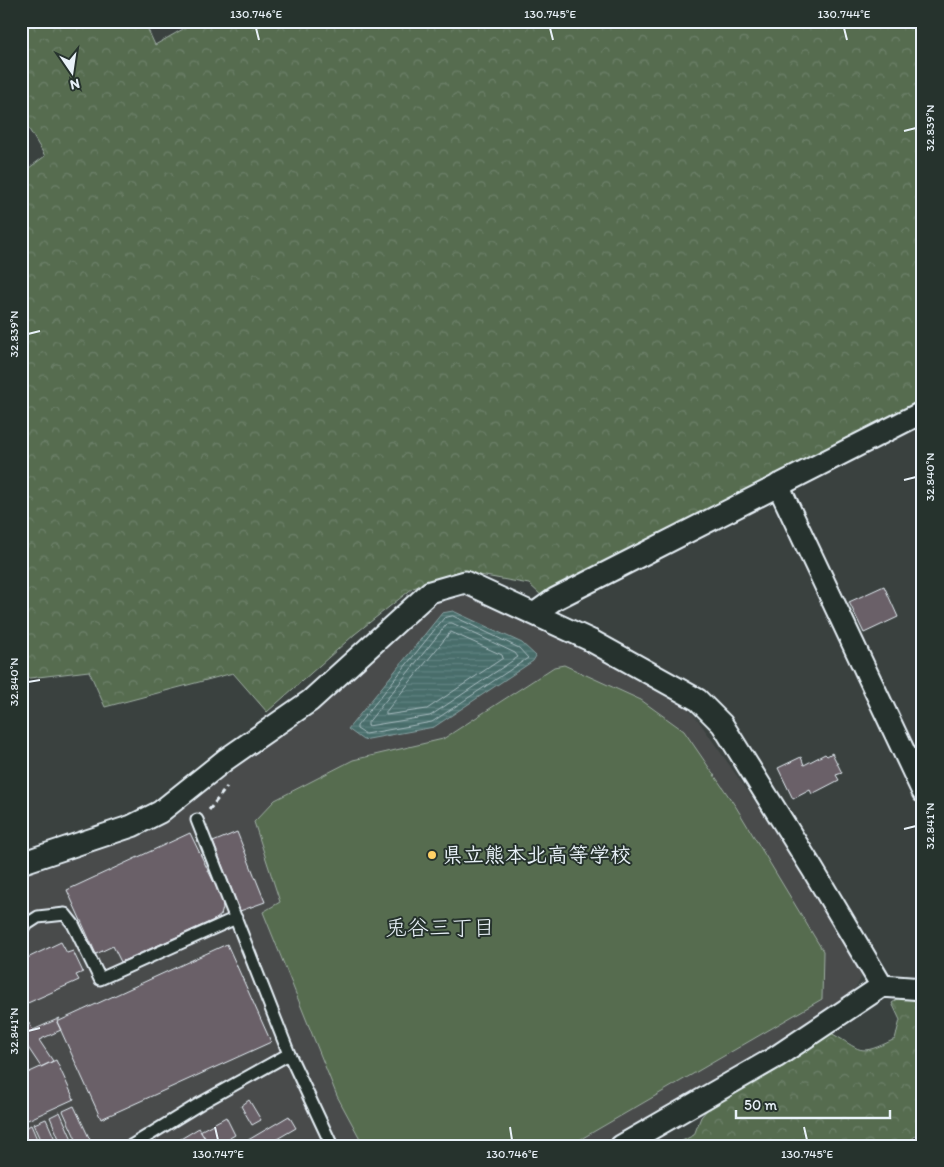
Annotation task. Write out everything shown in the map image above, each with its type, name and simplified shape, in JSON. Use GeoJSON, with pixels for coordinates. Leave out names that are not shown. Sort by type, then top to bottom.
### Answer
{"type":"FeatureCollection","features":[{"type":"Feature","properties":{"kind":"street"},"geometry":{"type":"LineString","coordinates":[[534,614],[555,599],[923,412]]}},
{"type":"Feature","properties":{"kind":"street"},"geometry":{"type":"LineString","coordinates":[[778,485],[923,792]]}},
{"type":"Feature","properties":{"kind":"street"},"geometry":{"type":"LineString","coordinates":[[21,863],[132,826],[160,812],[225,760],[310,701],[430,592],[465,582],[590,640],[698,700],[722,724],[813,870],[882,986]]}},
{"type":"Feature","properties":{"kind":"street"},"geometry":{"type":"LineString","coordinates":[[621,1146],[776,1057],[882,986],[923,989]]}},
{"type":"Feature","properties":{"kind":"lane"},"geometry":{"type":"LineString","coordinates":[[202,817],[236,918],[289,1054],[332,1146]]}},
{"type":"Feature","properties":{"kind":"lane"},"geometry":{"type":"LineString","coordinates":[[21,928],[38,917],[65,914],[73,924],[100,979],[236,918]]}},
{"type":"Feature","properties":{"kind":"lane"},"geometry":{"type":"LineString","coordinates":[[131,1146],[201,1102],[289,1054]]}},
{"type":"Feature","properties":{"kind":"path"},"geometry":{"type":"LineString","coordinates":[[202,817],[228,784]]}},
{"type":"Feature","properties":{"kind":"shaded area","name":"県立熊本北高等学校"},"geometry":{"type":"Polygon","coordinates":[[[449,593],[472,594],[661,689],[683,703],[698,720],[763,813],[854,953],[860,963],[862,976],[857,986],[835,1008],[805,1029],[597,1146],[21,1146],[21,872],[124,839],[438,598],[449,593]]]}},
{"type":"Feature","properties":{"kind":"green space"},"geometry":{"type":"Polygon","coordinates":[[[21,21],[144,21],[155,45],[197,21],[923,21],[923,402],[542,596],[529,584],[463,572],[413,588],[355,634],[267,712],[233,673],[105,707],[89,671],[21,679],[21,174],[45,156],[21,116],[21,21]]]}},
{"type":"Feature","properties":{"kind":"green space"},"geometry":{"type":"Polygon","coordinates":[[[564,665],[641,700],[684,731],[736,807],[823,951],[822,999],[569,1146],[364,1146],[337,1096],[263,912],[280,902],[254,822],[275,800],[353,760],[443,739],[554,667],[564,665]]]}},
{"type":"Feature","properties":{"kind":"green space"},"geometry":{"type":"Polygon","coordinates":[[[902,996],[923,999],[923,1130],[903,1146],[672,1146],[694,1135],[701,1117],[720,1095],[829,1032],[855,1047],[866,1050],[895,1039],[900,1020],[892,1003],[902,996]]]}},
{"type":"Feature","properties":{"kind":"water"},"geometry":{"type":"Polygon","coordinates":[[[453,611],[522,643],[536,656],[533,661],[434,727],[363,740],[348,729],[442,613],[453,611]]]}},
{"type":"Feature","properties":{"kind":"building"},"geometry":{"type":"Polygon","coordinates":[[[884,586],[898,617],[864,633],[849,602],[884,586]]]}},
{"type":"Feature","properties":{"kind":"building"},"geometry":{"type":"Polygon","coordinates":[[[832,753],[842,773],[836,775],[839,780],[812,794],[810,790],[793,799],[778,768],[801,757],[804,765],[825,754],[827,756],[832,753]]]}},
{"type":"Feature","properties":{"kind":"building"},"geometry":{"type":"Polygon","coordinates":[[[237,832],[265,902],[240,911],[213,842],[237,832]]]}},
{"type":"Feature","properties":{"kind":"building"},"geometry":{"type":"Polygon","coordinates":[[[190,833],[222,899],[223,908],[221,915],[121,962],[113,946],[96,954],[67,890],[190,833]]]}},
{"type":"Feature","properties":{"kind":"building"},"geometry":{"type":"Polygon","coordinates":[[[61,942],[67,953],[73,951],[83,972],[76,975],[79,980],[21,1006],[21,961],[61,942]]]}},
{"type":"Feature","properties":{"kind":"building"},"geometry":{"type":"Polygon","coordinates":[[[227,944],[271,1042],[101,1119],[57,1022],[227,944]]]}},
{"type":"Feature","properties":{"kind":"building"},"geometry":{"type":"Polygon","coordinates":[[[24,1015],[33,1030],[60,1018],[57,1022],[61,1030],[39,1040],[53,1061],[41,1067],[21,1037],[21,1017],[24,1015]]]}},
{"type":"Feature","properties":{"kind":"building"},"geometry":{"type":"Polygon","coordinates":[[[56,1060],[74,1099],[21,1123],[21,1076],[56,1060]]]}},
{"type":"Feature","properties":{"kind":"building"},"geometry":{"type":"Polygon","coordinates":[[[249,1100],[261,1120],[252,1125],[241,1106],[249,1100]]]}},
{"type":"Feature","properties":{"kind":"building"},"geometry":{"type":"Polygon","coordinates":[[[74,1106],[93,1146],[79,1146],[63,1111],[74,1106]]]}},
{"type":"Feature","properties":{"kind":"building"},"geometry":{"type":"Polygon","coordinates":[[[60,1112],[75,1146],[62,1146],[50,1117],[60,1112]]]}},
{"type":"Feature","properties":{"kind":"building"},"geometry":{"type":"Polygon","coordinates":[[[289,1116],[296,1128],[265,1146],[238,1146],[289,1116]]]}},
{"type":"Feature","properties":{"kind":"building"},"geometry":{"type":"Polygon","coordinates":[[[226,1117],[235,1135],[216,1146],[210,1146],[200,1131],[226,1117]]]}},
{"type":"Feature","properties":{"kind":"building"},"geometry":{"type":"Polygon","coordinates":[[[46,1119],[58,1146],[44,1146],[34,1124],[46,1119]]]}},
{"type":"Feature","properties":{"kind":"building"},"geometry":{"type":"Polygon","coordinates":[[[31,1125],[40,1146],[27,1146],[21,1130],[31,1125]]]}},
{"type":"Feature","properties":{"kind":"building"},"geometry":{"type":"Polygon","coordinates":[[[199,1128],[210,1146],[169,1146],[199,1128]]]}},
{"type":"Feature","properties":{"kind":"place","name":"県立熊本北高等学校"},"geometry":{"type":"Point","coordinates":[432,855]}},
{"type":"Feature","properties":{"kind":"district","name":"兎谷三丁目"},"geometry":{"type":"Point","coordinates":[440,927]}}]}
